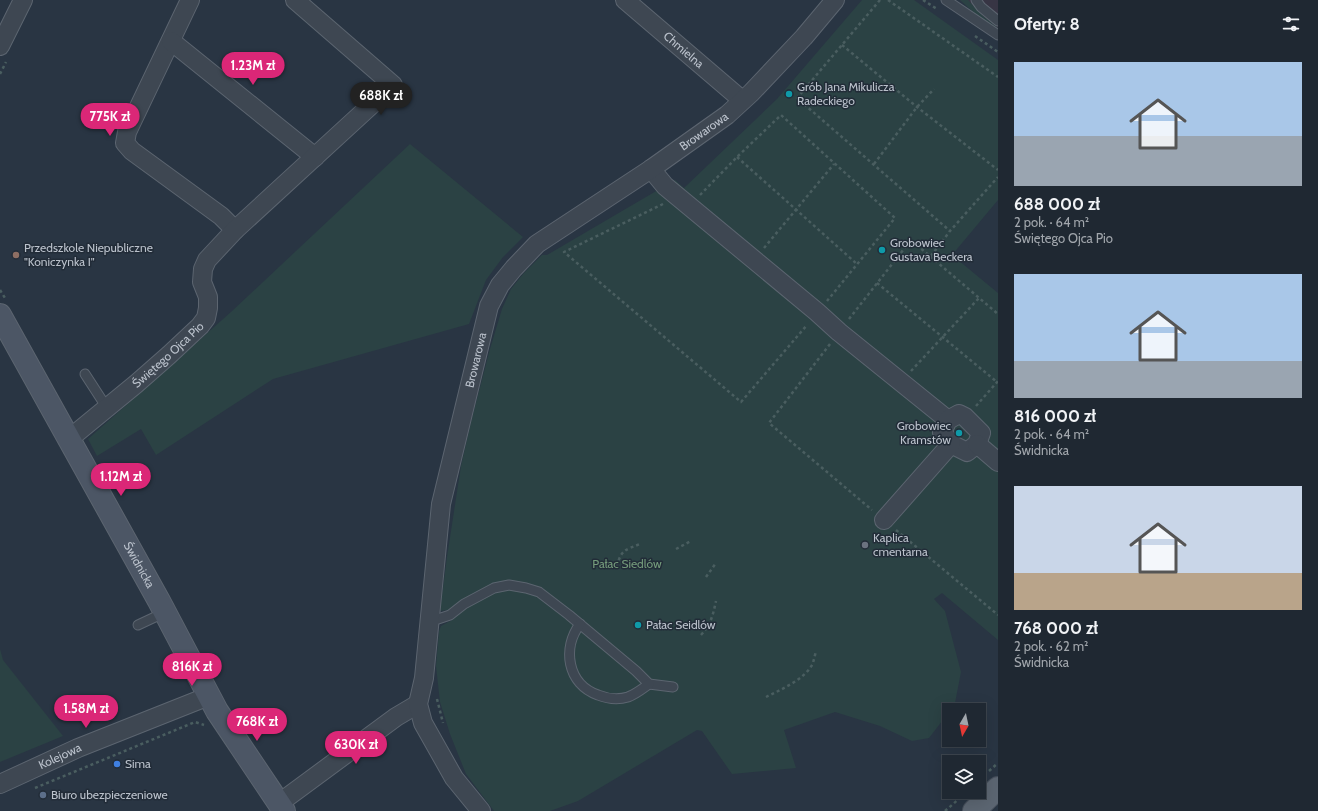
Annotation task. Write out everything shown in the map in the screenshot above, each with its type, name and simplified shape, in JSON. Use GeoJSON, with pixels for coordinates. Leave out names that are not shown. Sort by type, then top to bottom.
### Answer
{"type":"FeatureCollection","features":[{"type":"Feature","properties":{"kind":"main road"},"geometry":{"type":"LineString","coordinates":[[967,804],[998,788]]}},
{"type":"Feature","properties":{"kind":"street"},"geometry":{"type":"LineString","coordinates":[[1,42],[23,0]]}},
{"type":"Feature","properties":{"kind":"street"},"geometry":{"type":"LineString","coordinates":[[190,0],[127,132],[125,143],[132,151],[221,216],[235,230]]}},
{"type":"Feature","properties":{"kind":"street","name":"Świętego Ojca Pio"},"geometry":{"type":"LineString","coordinates":[[69,439],[169,355],[200,326],[206,318],[208,308],[208,297],[202,282],[203,269],[207,260],[235,230],[393,85],[295,0]]}},
{"type":"Feature","properties":{"kind":"street","name":"Chmielna"},"geometry":{"type":"LineString","coordinates":[[625,0],[742,100]]}},
{"type":"Feature","properties":{"kind":"street","name":"Browarowa"},"geometry":{"type":"LineString","coordinates":[[418,704],[424,678],[441,504],[489,306],[500,285],[537,244],[651,169],[727,115],[804,37],[835,0]]}},
{"type":"Feature","properties":{"kind":"street"},"geometry":{"type":"LineString","coordinates":[[171,41],[315,157]]}},
{"type":"Feature","properties":{"kind":"street"},"geometry":{"type":"LineString","coordinates":[[651,169],[665,186],[901,382],[981,433],[977,444],[967,452],[951,444],[942,432],[957,419]]}},
{"type":"Feature","properties":{"kind":"street","name":"Świdnicka"},"geometry":{"type":"LineString","coordinates":[[4,309],[69,439],[164,610],[209,696],[222,719],[281,807]]}},
{"type":"Feature","properties":{"kind":"street"},"geometry":{"type":"LineString","coordinates":[[884,520],[951,444]]}},
{"type":"Feature","properties":{"kind":"street"},"geometry":{"type":"LineString","coordinates":[[977,444],[998,462]]}},
{"type":"Feature","properties":{"kind":"street","name":"Kolejowa"},"geometry":{"type":"LineString","coordinates":[[0,784],[78,748],[209,696]]}},
{"type":"Feature","properties":{"kind":"street"},"geometry":{"type":"LineString","coordinates":[[281,807],[396,717],[418,704],[422,723],[454,778],[481,811]]}},
{"type":"Feature","properties":{"kind":"lane"},"geometry":{"type":"LineString","coordinates":[[946,0],[998,35]]}},
{"type":"Feature","properties":{"kind":"lane"},"geometry":{"type":"LineString","coordinates":[[976,0],[981,7],[998,21]]}},
{"type":"Feature","properties":{"kind":"lane"},"geometry":{"type":"LineString","coordinates":[[84,374],[107,408]]}},
{"type":"Feature","properties":{"kind":"lane"},"geometry":{"type":"LineString","coordinates":[[430,619],[444,617],[484,593],[501,586],[508,585],[526,588],[539,592],[580,624],[636,671],[649,684],[673,687]]}},
{"type":"Feature","properties":{"kind":"lane"},"geometry":{"type":"LineString","coordinates":[[138,625],[164,610]]}},
{"type":"Feature","properties":{"kind":"lane"},"geometry":{"type":"LineString","coordinates":[[580,624],[572,637],[569,651],[570,664],[573,672],[578,681],[584,687],[599,696],[616,699],[628,697],[649,684]]}},
{"type":"Feature","properties":{"kind":"path"},"geometry":{"type":"LineString","coordinates":[[880,0],[797,98],[950,231]]}},
{"type":"Feature","properties":{"kind":"path"},"geometry":{"type":"LineString","coordinates":[[888,0],[998,77]]}},
{"type":"Feature","properties":{"kind":"path"},"geometry":{"type":"LineString","coordinates":[[842,46],[998,170]]}},
{"type":"Feature","properties":{"kind":"path"},"geometry":{"type":"LineString","coordinates":[[874,164],[917,107],[934,89]]}},
{"type":"Feature","properties":{"kind":"path"},"geometry":{"type":"LineString","coordinates":[[737,157],[857,264]]}},
{"type":"Feature","properties":{"kind":"path"},"geometry":{"type":"LineString","coordinates":[[754,260],[834,164]]}},
{"type":"Feature","properties":{"kind":"path"},"geometry":{"type":"LineString","coordinates":[[931,256],[950,231],[998,177]]}},
{"type":"Feature","properties":{"kind":"path"},"geometry":{"type":"LineString","coordinates":[[877,283],[997,381],[957,419]]}},
{"type":"Feature","properties":{"kind":"path"},"geometry":{"type":"LineString","coordinates":[[0,290],[4,309]]}},
{"type":"Feature","properties":{"kind":"path"},"geometry":{"type":"LineString","coordinates":[[901,382],[979,298]]}},
{"type":"Feature","properties":{"kind":"path"},"geometry":{"type":"LineString","coordinates":[[884,520],[998,615]]}},
{"type":"Feature","properties":{"kind":"path"},"geometry":{"type":"LineString","coordinates":[[676,550],[691,541]]}},
{"type":"Feature","properties":{"kind":"path"},"geometry":{"type":"LineString","coordinates":[[617,566],[620,556],[626,549],[640,544]]}},
{"type":"Feature","properties":{"kind":"path"},"geometry":{"type":"LineString","coordinates":[[706,577],[716,563]]}},
{"type":"Feature","properties":{"kind":"path"},"geometry":{"type":"LineString","coordinates":[[702,635],[708,628],[716,601]]}},
{"type":"Feature","properties":{"kind":"path"},"geometry":{"type":"LineString","coordinates":[[766,697],[799,679],[812,665],[816,651]]}},
{"type":"Feature","properties":{"kind":"path"},"geometry":{"type":"LineString","coordinates":[[436,697],[444,727]]}},
{"type":"Feature","properties":{"kind":"path"},"geometry":{"type":"LineString","coordinates":[[29,790],[195,722]]}},
{"type":"Feature","properties":{"kind":"path"},"geometry":{"type":"LineString","coordinates":[[945,811],[967,804]]}},
{"type":"Feature","properties":{"kind":"shaded area"},"geometry":{"type":"Polygon","coordinates":[[[960,0],[998,0],[998,31],[960,0]]]}},
{"type":"Feature","properties":{"kind":"green space","name":"Pałac Siedlów"},"geometry":{"type":"Polygon","coordinates":[[[862,0],[914,0],[998,60],[998,200],[952,255],[998,293],[998,640],[942,593],[934,599],[945,611],[961,672],[955,703],[942,703],[942,721],[929,738],[912,741],[880,726],[835,712],[784,730],[796,768],[732,774],[702,731],[697,730],[578,801],[550,811],[494,811],[466,774],[450,734],[440,702],[436,666],[439,631],[441,626],[452,620],[447,610],[440,611],[461,466],[490,349],[502,309],[511,289],[523,274],[542,255],[547,255],[675,180],[684,188],[777,99],[862,0]]]}},
{"type":"Feature","properties":{"kind":"green space"},"geometry":{"type":"Polygon","coordinates":[[[960,0],[968,0],[983,16],[998,28],[998,31],[981,19],[960,0]]]}},
{"type":"Feature","properties":{"kind":"green space"},"geometry":{"type":"Polygon","coordinates":[[[410,144],[523,237],[503,257],[486,280],[469,324],[273,379],[156,455],[141,429],[97,456],[88,439],[231,312],[410,144]]]}},
{"type":"Feature","properties":{"kind":"green space"},"geometry":{"type":"Polygon","coordinates":[[[0,649],[3,660],[63,736],[0,762],[0,649]]]}},
{"type":"Feature","properties":{"kind":"place","name":"Grób Jana Mikulicza Radeckiego"},"geometry":{"type":"Point","coordinates":[789,94]}},
{"type":"Feature","properties":{"kind":"place","name":"Grobowiec Gustava Beckera"},"geometry":{"type":"Point","coordinates":[882,250]}},
{"type":"Feature","properties":{"kind":"place","name":"Przedszkole Niepubliczne \"Koniczynka I\""},"geometry":{"type":"Point","coordinates":[16,255]}},
{"type":"Feature","properties":{"kind":"place","name":"Grobowiec Kramstów"},"geometry":{"type":"Point","coordinates":[959,433]}},
{"type":"Feature","properties":{"kind":"place","name":"Kaplica cmentarna"},"geometry":{"type":"Point","coordinates":[865,545]}},
{"type":"Feature","properties":{"kind":"place","name":"Pałac Seidlów"},"geometry":{"type":"Point","coordinates":[638,625]}},
{"type":"Feature","properties":{"kind":"place","name":"Sima"},"geometry":{"type":"Point","coordinates":[117,764]}},
{"type":"Feature","properties":{"kind":"place","name":"Biuro ubezpieczeniowe"},"geometry":{"type":"Point","coordinates":[43,795]}}]}
